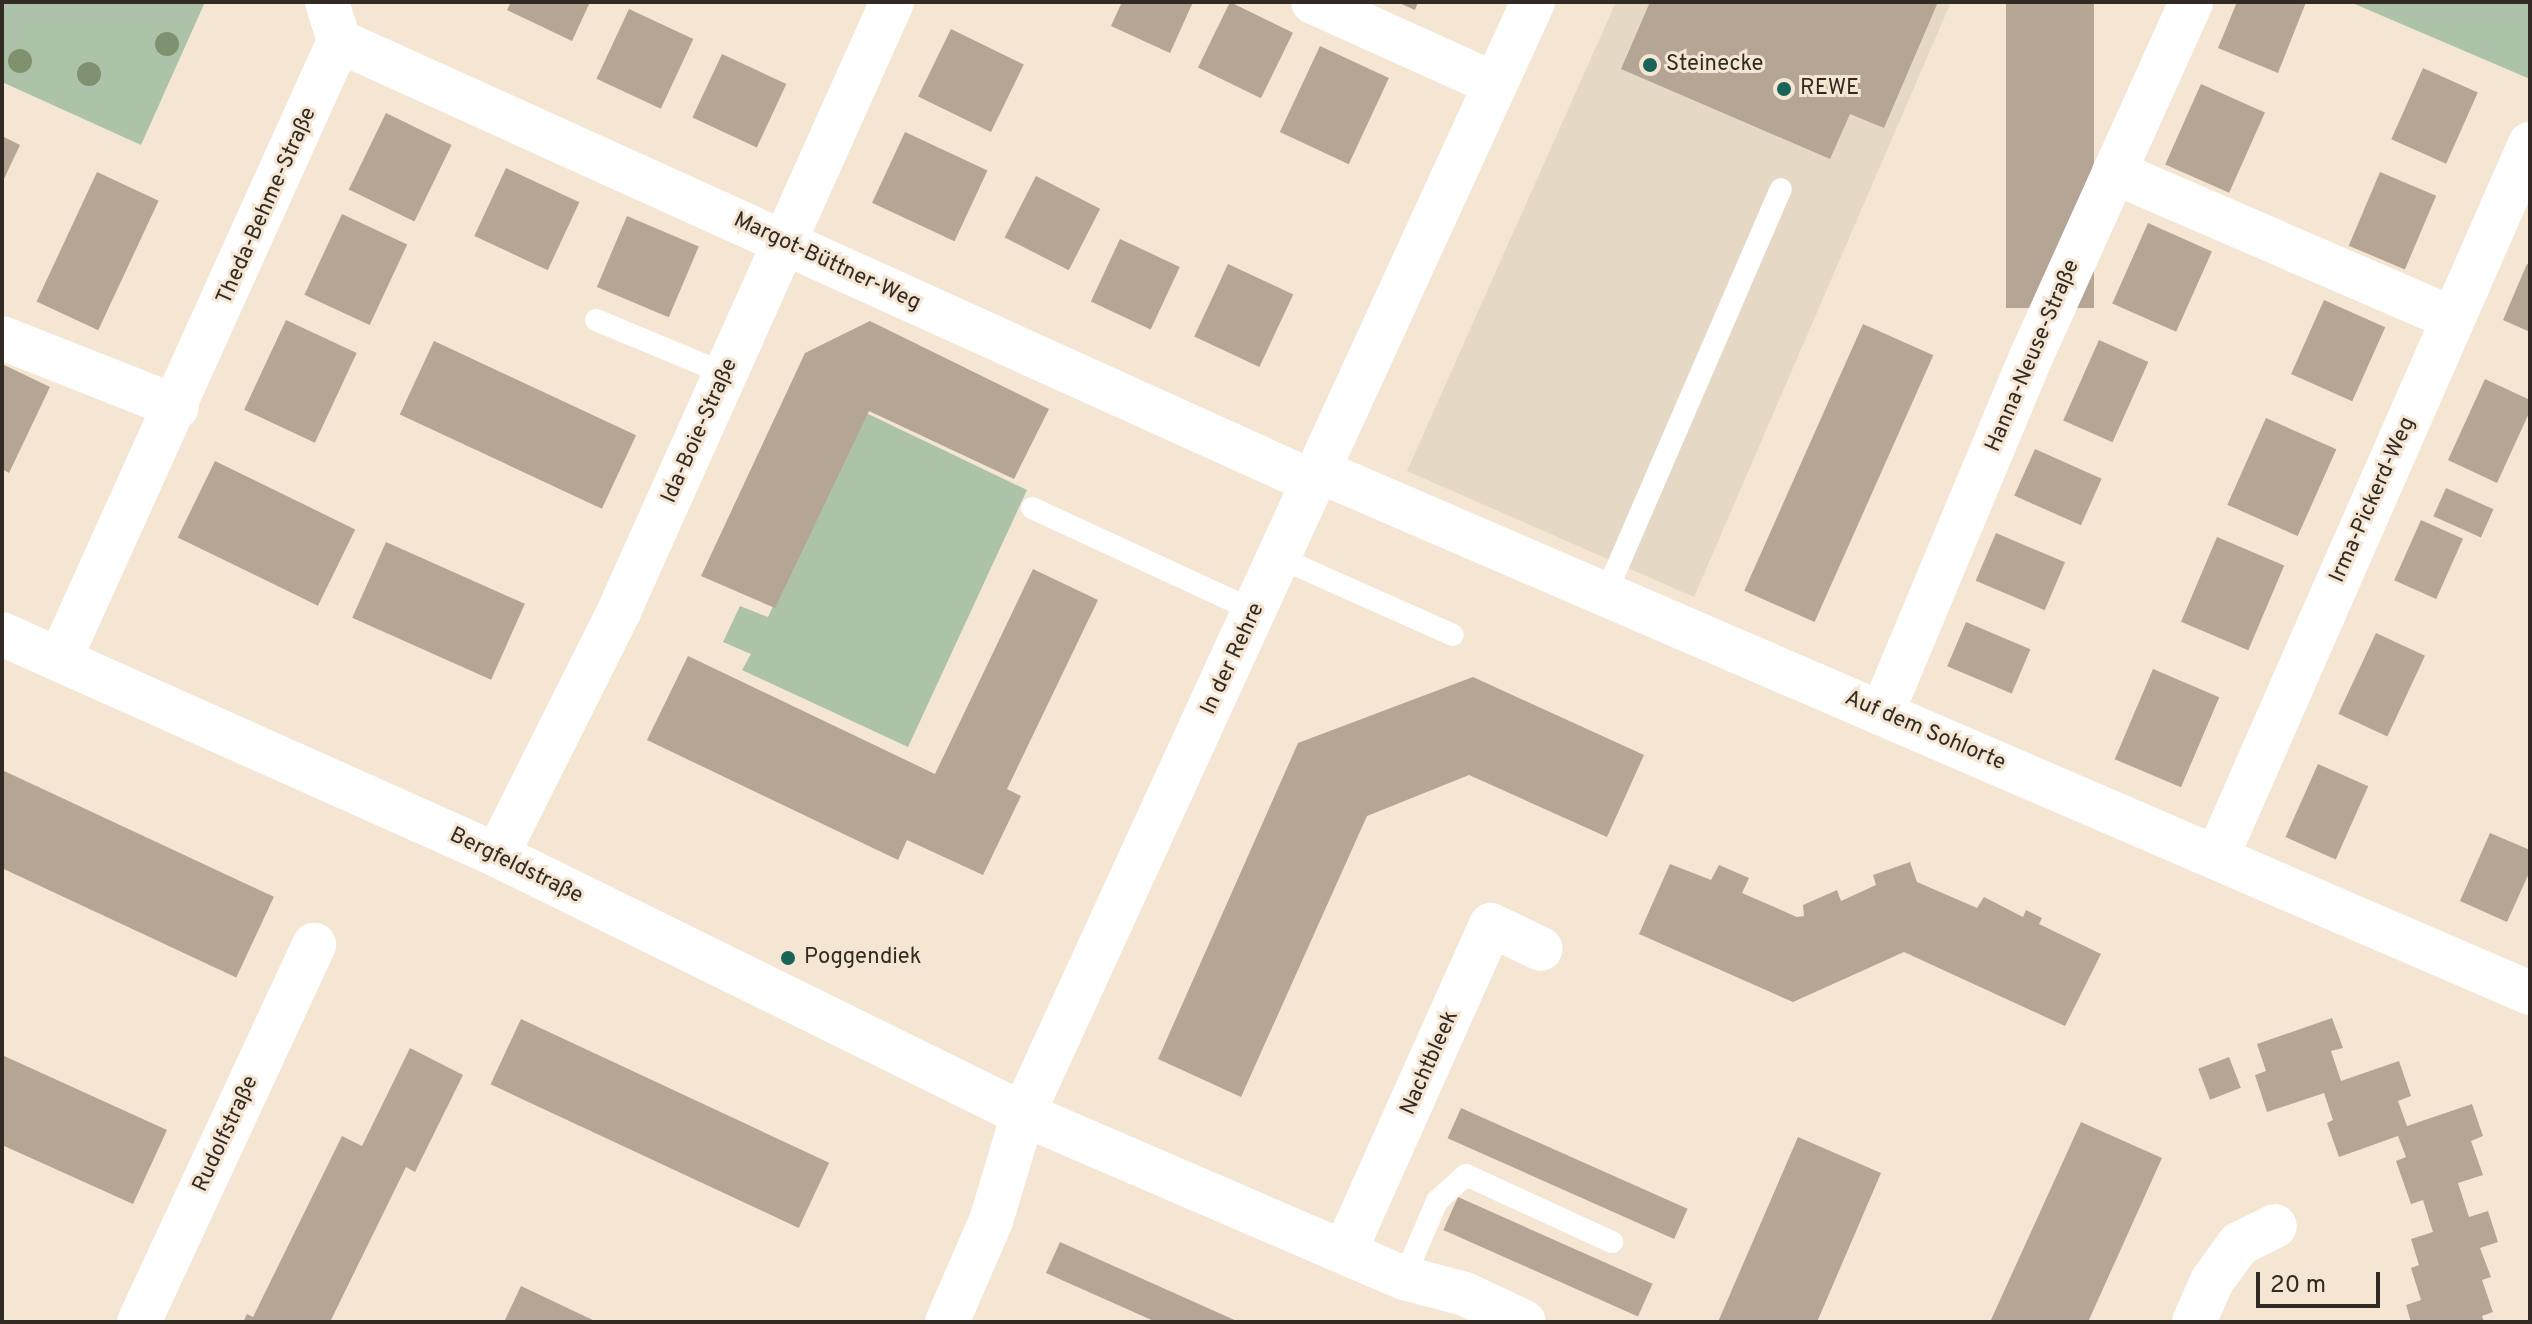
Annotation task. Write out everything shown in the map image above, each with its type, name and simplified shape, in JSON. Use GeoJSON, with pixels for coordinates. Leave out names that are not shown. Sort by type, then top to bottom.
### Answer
{"type":"FeatureCollection","features":[{"type":"Feature","properties":{"kind":"street","name":"Ida-Boie-Straße"},"geometry":{"type":"LineString","coordinates":[[497,855],[619,611],[782,241],[892,2]]}},
{"type":"Feature","properties":{"kind":"street"},"geometry":{"type":"LineString","coordinates":[[1313,2],[1495,84]]}},
{"type":"Feature","properties":{"kind":"street","name":"In der Rehre"},"geometry":{"type":"LineString","coordinates":[[947,1322],[991,1221],[1023,1114],[1533,2]]}},
{"type":"Feature","properties":{"kind":"street","name":"Hanna-Neuse-Straße"},"geometry":{"type":"LineString","coordinates":[[1882,713],[2031,357],[2191,2]]}},
{"type":"Feature","properties":{"kind":"street","name":"Margot-Büttner-Weg"},"geometry":{"type":"LineString","coordinates":[[333,21],[782,241],[1072,376],[1317,477]]}},
{"type":"Feature","properties":{"kind":"street","name":"Theda-Behme-Straße"},"geometry":{"type":"LineString","coordinates":[[60,659],[177,407],[333,21]]}},
{"type":"Feature","properties":{"kind":"street","name":"Irma-Pickerd-Weg"},"geometry":{"type":"LineString","coordinates":[[2217,857],[2530,144]]}},
{"type":"Feature","properties":{"kind":"street"},"geometry":{"type":"LineString","coordinates":[[2114,172],[2452,318]]}},
{"type":"Feature","properties":{"kind":"street"},"geometry":{"type":"LineString","coordinates":[[2,338],[177,407]]}},
{"type":"Feature","properties":{"kind":"street","name":"Auf dem Sohlorte"},"geometry":{"type":"LineString","coordinates":[[1317,477],[1606,593],[2530,993]]}},
{"type":"Feature","properties":{"kind":"street","name":"Bergfeldstraße"},"geometry":{"type":"LineString","coordinates":[[2,634],[497,855],[1023,1114]]}},
{"type":"Feature","properties":{"kind":"street","name":"Nachtbleek"},"geometry":{"type":"LineString","coordinates":[[1345,1251],[1491,925],[1541,949]]}},
{"type":"Feature","properties":{"kind":"street","name":"Rudolfstraße"},"geometry":{"type":"LineString","coordinates":[[139,1322],[314,945]]}},
{"type":"Feature","properties":{"kind":"street"},"geometry":{"type":"LineString","coordinates":[[1023,1114],[1404,1278],[1465,1294],[1524,1322]]}},
{"type":"Feature","properties":{"kind":"street"},"geometry":{"type":"LineString","coordinates":[[2194,1322],[2212,1281],[2239,1244],[2275,1226]]}},
{"type":"Feature","properties":{"kind":"street"},"geometry":{"type":"LineString","coordinates":[[1404,1278],[1435,1322]]}},
{"type":"Feature","properties":{"kind":"lane"},"geometry":{"type":"LineString","coordinates":[[1606,593],[1781,189]]}},
{"type":"Feature","properties":{"kind":"lane"},"geometry":{"type":"LineString","coordinates":[[596,320],[726,374]]}},
{"type":"Feature","properties":{"kind":"lane"},"geometry":{"type":"LineString","coordinates":[[1032,508],[1255,611]]}},
{"type":"Feature","properties":{"kind":"lane"},"geometry":{"type":"LineString","coordinates":[[1280,558],[1453,635]]}},
{"type":"Feature","properties":{"kind":"lane"},"geometry":{"type":"LineString","coordinates":[[1404,1278],[1437,1201],[1466,1175],[1612,1242]]}},
{"type":"Feature","properties":{"kind":"shaded area"},"geometry":{"type":"Polygon","coordinates":[[[1616,2],[1951,2],[1694,597],[1407,471],[1616,2]]]}},
{"type":"Feature","properties":{"kind":"green space"},"geometry":{"type":"Polygon","coordinates":[[[2,2],[205,2],[141,145],[2,82],[2,2]]]}},
{"type":"Feature","properties":{"kind":"green space"},"geometry":{"type":"Polygon","coordinates":[[[2350,2],[2530,2],[2530,79],[2350,2]]]}},
{"type":"Feature","properties":{"kind":"green space"},"geometry":{"type":"Polygon","coordinates":[[[864,412],[1027,490],[908,747],[742,670],[751,654],[723,642],[740,606],[768,617],[864,412]]]}},
{"type":"Feature","properties":{"kind":"building"},"geometry":{"type":"Polygon","coordinates":[[[511,2],[590,2],[572,41],[507,10],[511,2]]]}},
{"type":"Feature","properties":{"kind":"building"},"geometry":{"type":"Polygon","coordinates":[[[1122,2],[1193,2],[1170,53],[1111,26],[1122,2]]]}},
{"type":"Feature","properties":{"kind":"building"},"geometry":{"type":"Polygon","coordinates":[[[1230,2],[1293,33],[1261,98],[1198,68],[1230,2]]]}},
{"type":"Feature","properties":{"kind":"building"},"geometry":{"type":"Polygon","coordinates":[[[1397,2],[1418,2],[1415,10],[1397,2]]]}},
{"type":"Feature","properties":{"kind":"building","name":"REWE"},"geometry":{"type":"Polygon","coordinates":[[[1650,2],[1938,2],[1884,128],[1850,114],[1830,159],[1621,69],[1650,2]]]}},
{"type":"Feature","properties":{"kind":"building"},"geometry":{"type":"Polygon","coordinates":[[[2006,2],[2094,2],[2094,308],[2006,308],[2006,2]]]}},
{"type":"Feature","properties":{"kind":"building"},"geometry":{"type":"Polygon","coordinates":[[[2237,2],[2306,2],[2278,73],[2218,48],[2237,2]]]}},
{"type":"Feature","properties":{"kind":"building"},"geometry":{"type":"Polygon","coordinates":[[[629,9],[693,39],[661,109],[596,79],[629,9]]]}},
{"type":"Feature","properties":{"kind":"building"},"geometry":{"type":"Polygon","coordinates":[[[951,29],[1024,65],[991,132],[918,96],[951,29]]]}},
{"type":"Feature","properties":{"kind":"building"},"geometry":{"type":"Polygon","coordinates":[[[1320,46],[1389,78],[1349,164],[1280,132],[1320,46]]]}},
{"type":"Feature","properties":{"kind":"building"},"geometry":{"type":"Polygon","coordinates":[[[722,54],[786,84],[757,147],[692,117],[722,54]]]}},
{"type":"Feature","properties":{"kind":"building"},"geometry":{"type":"Polygon","coordinates":[[[2423,68],[2478,92],[2446,164],[2391,139],[2423,68]]]}},
{"type":"Feature","properties":{"kind":"building"},"geometry":{"type":"Polygon","coordinates":[[[2201,84],[2265,112],[2229,193],[2165,164],[2201,84]]]}},
{"type":"Feature","properties":{"kind":"building"},"geometry":{"type":"Polygon","coordinates":[[[386,113],[452,145],[414,221],[349,189],[386,113]]]}},
{"type":"Feature","properties":{"kind":"building"},"geometry":{"type":"Polygon","coordinates":[[[905,132],[987,170],[955,241],[872,203],[905,132]]]}},
{"type":"Feature","properties":{"kind":"building"},"geometry":{"type":"Polygon","coordinates":[[[2,136],[20,145],[2,183],[2,136]]]}},
{"type":"Feature","properties":{"kind":"building"},"geometry":{"type":"Polygon","coordinates":[[[506,168],[579,202],[548,270],[474,236],[506,168]]]}},
{"type":"Feature","properties":{"kind":"building"},"geometry":{"type":"Polygon","coordinates":[[[97,172],[159,201],[98,330],[37,302],[97,172]]]}},
{"type":"Feature","properties":{"kind":"building"},"geometry":{"type":"Polygon","coordinates":[[[2380,172],[2436,196],[2405,269],[2349,246],[2380,172]]]}},
{"type":"Feature","properties":{"kind":"building"},"geometry":{"type":"Polygon","coordinates":[[[1036,176],[1100,209],[1069,270],[1005,237],[1036,176]]]}},
{"type":"Feature","properties":{"kind":"building"},"geometry":{"type":"Polygon","coordinates":[[[342,214],[407,244],[370,325],[304,295],[342,214]]]}},
{"type":"Feature","properties":{"kind":"building"},"geometry":{"type":"Polygon","coordinates":[[[627,216],[699,246],[669,317],[597,287],[627,216]]]}},
{"type":"Feature","properties":{"kind":"building"},"geometry":{"type":"Polygon","coordinates":[[[2148,223],[2212,251],[2176,332],[2112,303],[2148,223]]]}},
{"type":"Feature","properties":{"kind":"building"},"geometry":{"type":"Polygon","coordinates":[[[1120,239],[1180,267],[1151,329],[1091,302],[1120,239]]]}},
{"type":"Feature","properties":{"kind":"building"},"geometry":{"type":"Polygon","coordinates":[[[1228,264],[1293,294],[1259,367],[1194,337],[1228,264]]]}},
{"type":"Feature","properties":{"kind":"building"},"geometry":{"type":"Polygon","coordinates":[[[2527,264],[2530,265],[2530,332],[2503,320],[2527,264]]]}},
{"type":"Feature","properties":{"kind":"building"},"geometry":{"type":"Polygon","coordinates":[[[2324,300],[2385,327],[2352,401],[2291,374],[2324,300]]]}},
{"type":"Feature","properties":{"kind":"building"},"geometry":{"type":"Polygon","coordinates":[[[286,320],[357,353],[315,443],[244,410],[286,320]]]}},
{"type":"Feature","properties":{"kind":"building"},"geometry":{"type":"Polygon","coordinates":[[[870,321],[1049,409],[1014,479],[869,411],[775,608],[701,576],[805,353],[870,321]]]}},
{"type":"Feature","properties":{"kind":"building"},"geometry":{"type":"Polygon","coordinates":[[[1863,324],[1933,355],[1815,622],[1744,591],[1863,324]]]}},
{"type":"Feature","properties":{"kind":"building"},"geometry":{"type":"Polygon","coordinates":[[[2099,340],[2148,362],[2113,442],[2063,420],[2099,340]]]}},
{"type":"Feature","properties":{"kind":"building"},"geometry":{"type":"Polygon","coordinates":[[[434,341],[636,435],[602,509],[400,414],[434,341]]]}},
{"type":"Feature","properties":{"kind":"building"},"geometry":{"type":"Polygon","coordinates":[[[2,364],[50,387],[9,473],[2,469],[2,364]]]}},
{"type":"Feature","properties":{"kind":"building"},"geometry":{"type":"Polygon","coordinates":[[[2485,379],[2530,400],[2530,411],[2497,483],[2448,460],[2485,379]]]}},
{"type":"Feature","properties":{"kind":"building"},"geometry":{"type":"Polygon","coordinates":[[[2266,418],[2336,449],[2298,536],[2227,505],[2266,418]]]}},
{"type":"Feature","properties":{"kind":"building"},"geometry":{"type":"Polygon","coordinates":[[[2035,449],[2102,479],[2081,525],[2014,496],[2035,449]]]}},
{"type":"Feature","properties":{"kind":"building"},"geometry":{"type":"Polygon","coordinates":[[[215,461],[355,529],[318,606],[178,537],[215,461]]]}},
{"type":"Feature","properties":{"kind":"building"},"geometry":{"type":"Polygon","coordinates":[[[2446,488],[2494,509],[2481,537],[2433,516],[2446,488]]]}},
{"type":"Feature","properties":{"kind":"building"},"geometry":{"type":"Polygon","coordinates":[[[2421,520],[2463,539],[2436,599],[2394,580],[2421,520]]]}},
{"type":"Feature","properties":{"kind":"building"},"geometry":{"type":"Polygon","coordinates":[[[1996,533],[2065,562],[2045,610],[1976,581],[1996,533]]]}},
{"type":"Feature","properties":{"kind":"building"},"geometry":{"type":"Polygon","coordinates":[[[2217,537],[2284,566],[2248,650],[2181,622],[2217,537]]]}},
{"type":"Feature","properties":{"kind":"building"},"geometry":{"type":"Polygon","coordinates":[[[386,542],[525,604],[491,680],[352,618],[386,542]]]}},
{"type":"Feature","properties":{"kind":"building"},"geometry":{"type":"Polygon","coordinates":[[[1033,569],[1098,600],[1007,789],[1021,796],[983,875],[907,840],[898,860],[647,740],[688,656],[935,774],[1033,569]]]}},
{"type":"Feature","properties":{"kind":"building"},"geometry":{"type":"Polygon","coordinates":[[[1966,622],[2030,649],[2012,694],[1947,666],[1966,622]]]}},
{"type":"Feature","properties":{"kind":"building"},"geometry":{"type":"Polygon","coordinates":[[[2376,633],[2425,656],[2387,736],[2338,714],[2376,633]]]}},
{"type":"Feature","properties":{"kind":"building"},"geometry":{"type":"Polygon","coordinates":[[[2153,669],[2219,697],[2181,787],[2115,759],[2153,669]]]}},
{"type":"Feature","properties":{"kind":"building"},"geometry":{"type":"Polygon","coordinates":[[[1473,677],[1644,755],[1607,837],[1469,775],[1367,816],[1241,1097],[1158,1059],[1298,743],[1473,677]]]}},
{"type":"Feature","properties":{"kind":"building"},"geometry":{"type":"Polygon","coordinates":[[[2318,764],[2368,786],[2336,859],[2285,837],[2318,764]]]}},
{"type":"Feature","properties":{"kind":"building"},"geometry":{"type":"Polygon","coordinates":[[[2,770],[274,897],[236,977],[2,868],[2,770]]]}},
{"type":"Feature","properties":{"kind":"building"},"geometry":{"type":"Polygon","coordinates":[[[2490,833],[2530,850],[2530,871],[2507,922],[2460,901],[2490,833]]]}},
{"type":"Feature","properties":{"kind":"building"},"geometry":{"type":"Polygon","coordinates":[[[1910,862],[1917,882],[1977,908],[1984,897],[2023,917],[2026,910],[2042,918],[2039,924],[2101,954],[2065,1026],[1904,952],[1793,1002],[1639,934],[1670,864],[1711,880],[1719,865],[1749,878],[1742,893],[1797,917],[1804,916],[1803,905],[1837,890],[1841,901],[1876,885],[1873,875],[1910,862]]]}},
{"type":"Feature","properties":{"kind":"building"},"geometry":{"type":"Polygon","coordinates":[[[2332,1018],[2343,1048],[2331,1051],[2341,1081],[2399,1061],[2411,1096],[2398,1101],[2407,1126],[2472,1104],[2483,1136],[2471,1141],[2483,1175],[2458,1183],[2469,1217],[2488,1211],[2498,1242],[2480,1248],[2491,1277],[2482,1280],[2493,1312],[2482,1316],[2484,1322],[2411,1322],[2406,1305],[2421,1300],[2411,1268],[2419,1265],[2411,1239],[2433,1232],[2423,1200],[2411,1204],[2396,1161],[2406,1157],[2398,1136],[2339,1157],[2327,1123],[2333,1120],[2324,1093],[2267,1112],[2255,1075],[2266,1071],[2257,1044],[2332,1018]]]}},
{"type":"Feature","properties":{"kind":"building"},"geometry":{"type":"Polygon","coordinates":[[[521,1019],[829,1163],[799,1228],[491,1084],[521,1019]]]}},
{"type":"Feature","properties":{"kind":"building"},"geometry":{"type":"Polygon","coordinates":[[[410,1048],[463,1075],[415,1172],[406,1167],[330,1322],[243,1322],[247,1314],[253,1317],[342,1136],[362,1146],[410,1048]]]}},
{"type":"Feature","properties":{"kind":"building"},"geometry":{"type":"Polygon","coordinates":[[[2,1055],[167,1130],[133,1204],[2,1145],[2,1055]]]}},
{"type":"Feature","properties":{"kind":"building"},"geometry":{"type":"Polygon","coordinates":[[[2229,1057],[2241,1088],[2210,1100],[2198,1069],[2229,1057]]]}},
{"type":"Feature","properties":{"kind":"building"},"geometry":{"type":"Polygon","coordinates":[[[1461,1108],[1688,1209],[1674,1239],[1448,1138],[1461,1108]]]}},
{"type":"Feature","properties":{"kind":"building"},"geometry":{"type":"Polygon","coordinates":[[[2081,1122],[2162,1158],[2088,1322],[1990,1322],[2081,1122]]]}},
{"type":"Feature","properties":{"kind":"building"},"geometry":{"type":"Polygon","coordinates":[[[1798,1137],[1881,1173],[1817,1322],[1718,1322],[1798,1137]]]}},
{"type":"Feature","properties":{"kind":"building"},"geometry":{"type":"Polygon","coordinates":[[[1458,1197],[1653,1284],[1638,1317],[1443,1230],[1458,1197]]]}},
{"type":"Feature","properties":{"kind":"building"},"geometry":{"type":"Polygon","coordinates":[[[1060,1242],[1239,1322],[1156,1322],[1046,1273],[1060,1242]]]}},
{"type":"Feature","properties":{"kind":"building"},"geometry":{"type":"Polygon","coordinates":[[[521,1286],[597,1322],[504,1322],[521,1286]]]}},
{"type":"Feature","properties":{"kind":"place","name":"Steinecke"},"geometry":{"type":"Point","coordinates":[1650,65]}},
{"type":"Feature","properties":{"kind":"place","name":"REWE"},"geometry":{"type":"Point","coordinates":[1784,89]}},
{"type":"Feature","properties":{"kind":"place","name":"Poggendiek"},"geometry":{"type":"Point","coordinates":[788,958]}}]}
